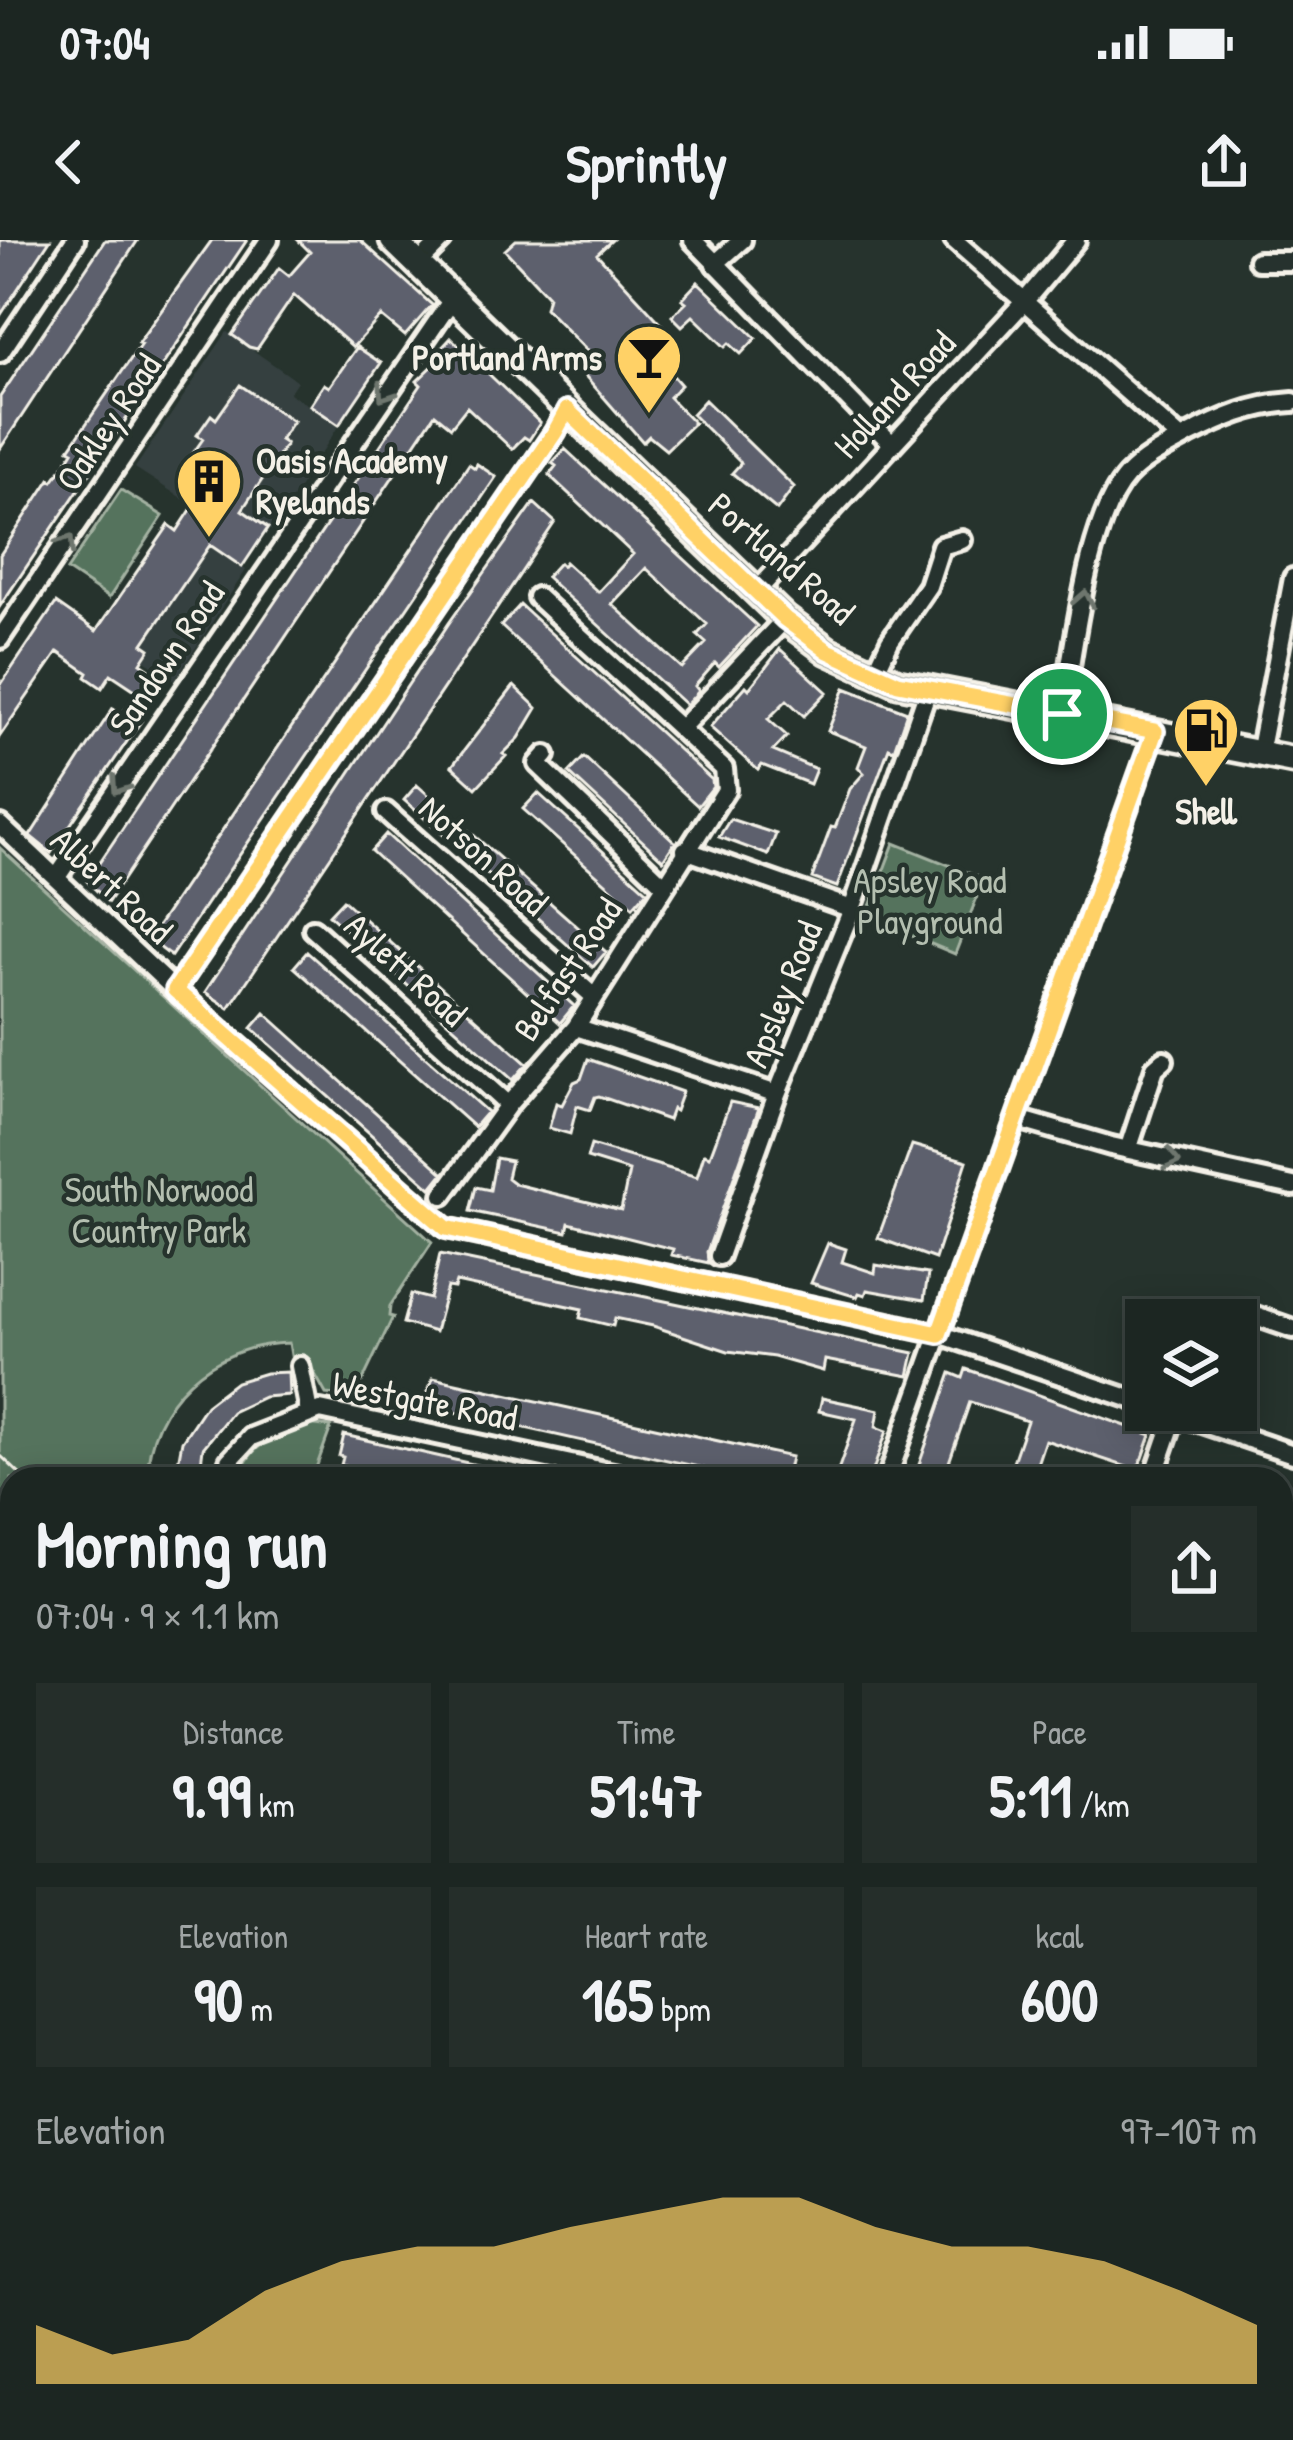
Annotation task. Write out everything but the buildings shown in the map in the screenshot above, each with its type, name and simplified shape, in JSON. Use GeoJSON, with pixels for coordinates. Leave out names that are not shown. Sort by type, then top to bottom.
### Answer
{"type":"FeatureCollection","features":[{"type":"Feature","properties":{"kind":"main road","name":"Portland Road"},"geometry":{"type":"LineString","coordinates":[[393,240],[453,298],[561,421],[785,619],[828,651],[898,683],[1293,760]]}},
{"type":"Feature","properties":{"kind":"street"},"geometry":{"type":"LineString","coordinates":[[0,353],[75,240]]}},
{"type":"Feature","properties":{"kind":"street","name":"Oakley Road"},"geometry":{"type":"LineString","coordinates":[[0,639],[269,240]]}},
{"type":"Feature","properties":{"kind":"street"},"geometry":{"type":"LineString","coordinates":[[418,264],[442,240]]}},
{"type":"Feature","properties":{"kind":"street"},"geometry":{"type":"LineString","coordinates":[[693,240],[892,444]]}},
{"type":"Feature","properties":{"kind":"street"},"geometry":{"type":"LineString","coordinates":[[716,264],[742,240]]}},
{"type":"Feature","properties":{"kind":"street"},"geometry":{"type":"LineString","coordinates":[[954,240],[1181,439]]}},
{"type":"Feature","properties":{"kind":"street","name":"Holland Road"},"geometry":{"type":"LineString","coordinates":[[757,591],[1076,240]]}},
{"type":"Feature","properties":{"kind":"street"},"geometry":{"type":"LineString","coordinates":[[1258,261],[1293,261]]}},
{"type":"Feature","properties":{"kind":"street","name":"Sandown Road"},"geometry":{"type":"LineString","coordinates":[[57,877],[453,298]]}},
{"type":"Feature","properties":{"kind":"street"},"geometry":{"type":"LineString","coordinates":[[1062,714],[1105,510],[1118,487],[1139,465],[1181,439],[1236,413],[1293,402]]}},
{"type":"Feature","properties":{"kind":"street"},"geometry":{"type":"LineString","coordinates":[[175,990],[561,421]]}},
{"type":"Feature","properties":{"kind":"street"},"geometry":{"type":"LineString","coordinates":[[875,673],[890,641],[928,586],[940,546],[962,540]]}},
{"type":"Feature","properties":{"kind":"street"},"geometry":{"type":"LineString","coordinates":[[1259,754],[1293,578]]}},
{"type":"Feature","properties":{"kind":"street"},"geometry":{"type":"LineString","coordinates":[[537,597],[682,727],[785,619]]}},
{"type":"Feature","properties":{"kind":"street","name":"Apsley Road"},"geometry":{"type":"LineString","coordinates":[[719,1256],[777,1094],[852,909],[928,689]]}},
{"type":"Feature","properties":{"kind":"street","name":"Belfast Road"},"geometry":{"type":"LineString","coordinates":[[442,1196],[508,1105],[576,1027],[726,790],[724,769],[682,727]]}},
{"type":"Feature","properties":{"kind":"street"},"geometry":{"type":"LineString","coordinates":[[891,1467],[1155,731]]}},
{"type":"Feature","properties":{"kind":"street"},"geometry":{"type":"LineString","coordinates":[[546,754],[539,766],[663,884]]}},
{"type":"Feature","properties":{"kind":"street","name":"Notson Road"},"geometry":{"type":"LineString","coordinates":[[386,812],[593,996]]}},
{"type":"Feature","properties":{"kind":"street","name":"Albert Road"},"geometry":{"type":"LineString","coordinates":[[0,825],[175,990],[446,1228],[939,1334],[1125,1397]]}},
{"type":"Feature","properties":{"kind":"street"},"geometry":{"type":"LineString","coordinates":[[685,850],[852,909]]}},
{"type":"Feature","properties":{"kind":"street","name":"Aylett Road"},"geometry":{"type":"LineString","coordinates":[[313,929],[508,1105]]}},
{"type":"Feature","properties":{"kind":"street"},"geometry":{"type":"LineString","coordinates":[[576,1027],[777,1094]]}},
{"type":"Feature","properties":{"kind":"street"},"geometry":{"type":"LineString","coordinates":[[1128,1150],[1155,1068],[1164,1060]]}},
{"type":"Feature","properties":{"kind":"street"},"geometry":{"type":"LineString","coordinates":[[1018,1119],[1128,1150],[1293,1186]]}},
{"type":"Feature","properties":{"kind":"street"},"geometry":{"type":"LineString","coordinates":[[1257,1317],[1293,1329]]}},
{"type":"Feature","properties":{"kind":"street"},"geometry":{"type":"LineString","coordinates":[[300,1366],[309,1412]]}},
{"type":"Feature","properties":{"kind":"street","name":"Westgate Road"},"geometry":{"type":"LineString","coordinates":[[228,1467],[250,1436],[309,1412],[332,1410],[587,1467]]}},
{"type":"Feature","properties":{"kind":"street"},"geometry":{"type":"LineString","coordinates":[[1156,1467],[1164,1431]]}},
{"type":"Feature","properties":{"kind":"street"},"geometry":{"type":"LineString","coordinates":[[1239,1431],[1293,1454]]}},
{"type":"Feature","properties":{"kind":"shaded area"},"geometry":{"type":"Polygon","coordinates":[[[227,332],[297,381],[289,393],[339,425],[272,531],[236,506],[255,491],[287,444],[280,440],[293,421],[240,385],[216,419],[210,416],[198,434],[203,439],[183,469],[192,476],[186,487],[201,497],[194,506],[135,468],[227,332]]]}},
{"type":"Feature","properties":{"kind":"shaded area"},"geometry":{"type":"Polygon","coordinates":[[[210,545],[246,570],[175,680],[143,659],[150,649],[143,644],[210,545]]]}},
{"type":"Feature","properties":{"kind":"green space"},"geometry":{"type":"Polygon","coordinates":[[[121,490],[163,516],[109,598],[67,570],[121,490]]]}},
{"type":"Feature","properties":{"kind":"green space","name":"Apsley Road Playground"},"geometry":{"type":"Polygon","coordinates":[[[894,843],[984,879],[955,954],[866,917],[894,843]]]}},
{"type":"Feature","properties":{"kind":"green space","name":"South Norwood Country Park"},"geometry":{"type":"Polygon","coordinates":[[[0,848],[432,1242],[390,1306],[393,1317],[355,1397],[326,1394],[310,1365],[293,1367],[289,1343],[261,1346],[211,1366],[190,1382],[159,1425],[148,1467],[0,1467],[0,848]]]}},
{"type":"Feature","properties":{"kind":"green space"},"geometry":{"type":"Polygon","coordinates":[[[308,1424],[331,1427],[316,1467],[243,1467],[256,1449],[285,1431],[308,1424]]]}},
{"type":"Feature","properties":{"kind":"tram line"},"geometry":{"type":"LineString","coordinates":[[0,1455],[12,1467]]}},
{"type":"Feature","properties":{"kind":"place","name":"Portland Arms"},"geometry":{"type":"Point","coordinates":[649,416]}},
{"type":"Feature","properties":{"kind":"place","name":"Oasis Academy Ryelands"},"geometry":{"type":"Point","coordinates":[209,540]}},
{"type":"Feature","properties":{"kind":"place","name":"Shell"},"geometry":{"type":"Point","coordinates":[1206,789]}},
{"type":"Feature","properties":{"kind":"route"},"geometry":{"type":"LineString","coordinates":[[567,410],[785,619],[828,651],[898,683],[1062,714],[1155,731],[939,1334],[446,1228],[175,990],[567,410]]}}]}
